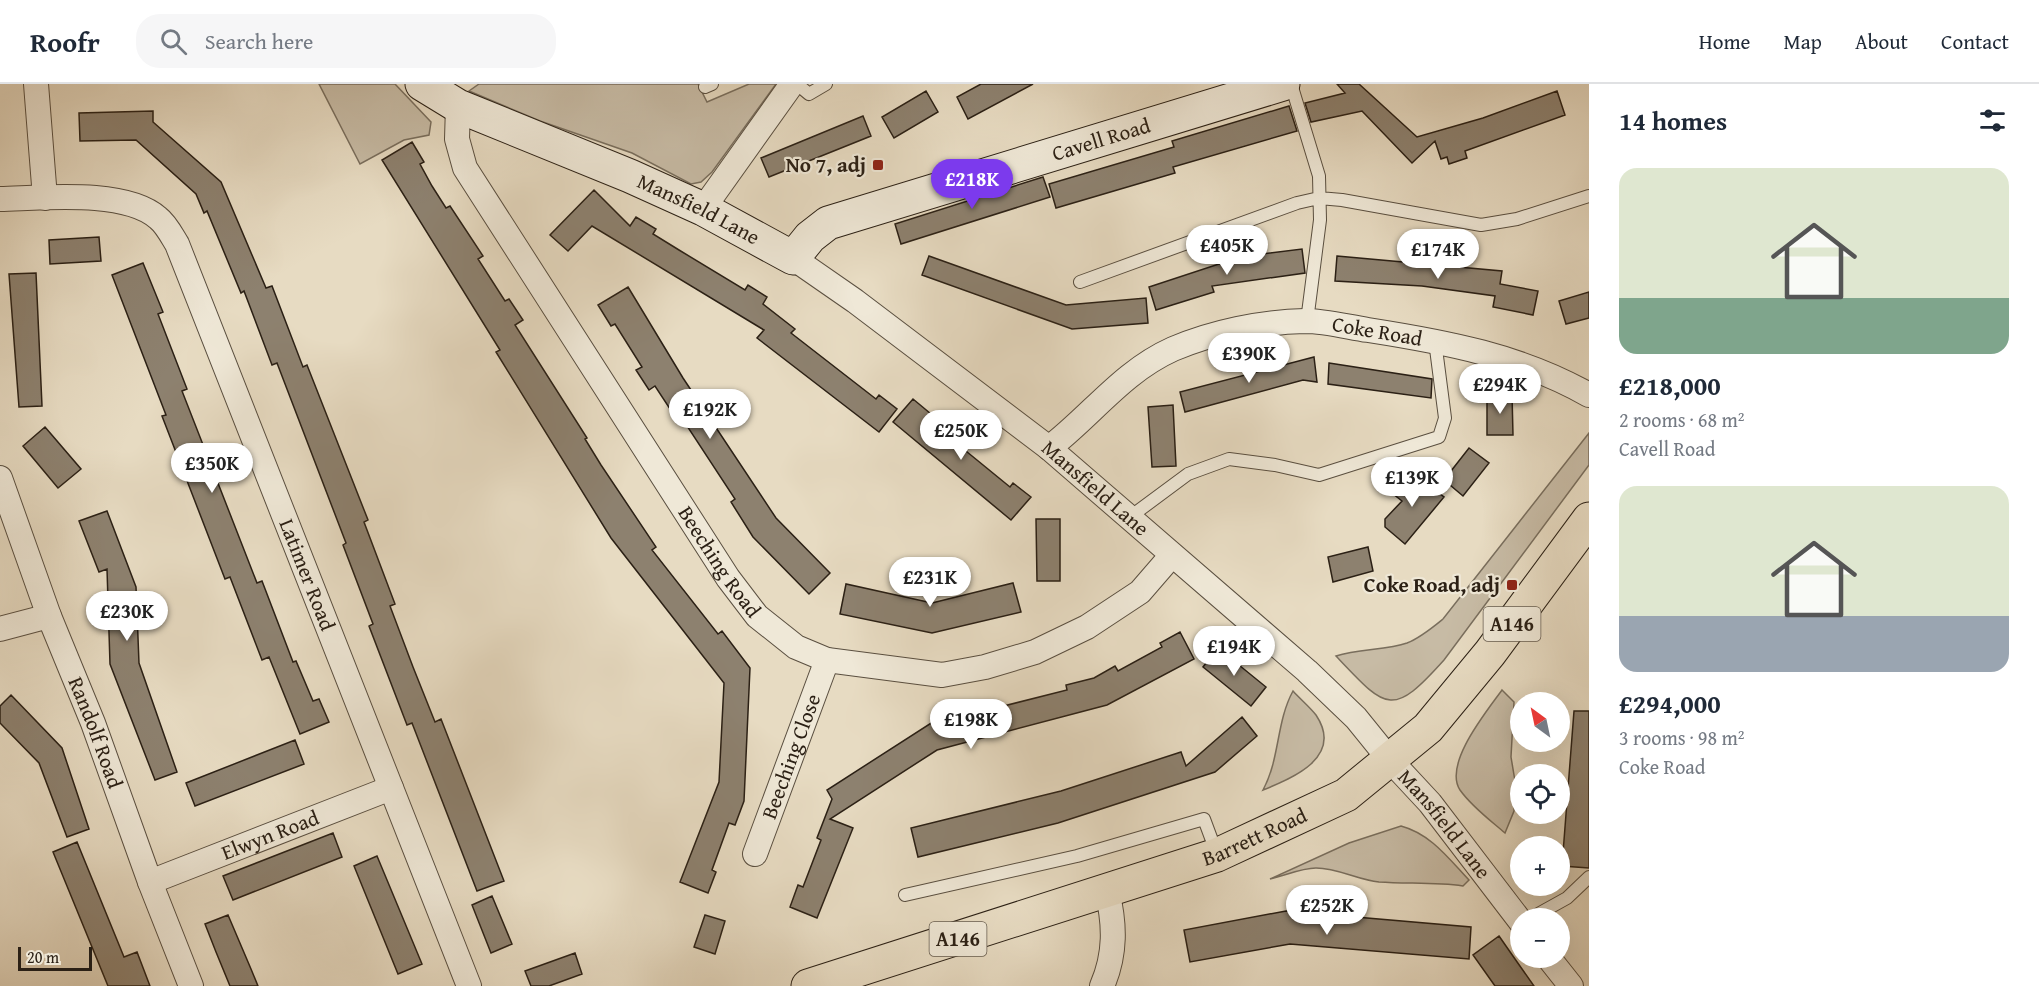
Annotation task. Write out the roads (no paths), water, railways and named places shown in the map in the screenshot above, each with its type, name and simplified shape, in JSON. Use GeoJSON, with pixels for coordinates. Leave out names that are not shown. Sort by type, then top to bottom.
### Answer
{"type":"FeatureCollection","features":[{"type":"Feature","properties":{"kind":"highway","name":"Barrett Road"},"geometry":{"type":"LineString","coordinates":[[808,986],[1218,855],[1346,795],[1428,728],[1490,653],[1589,519]]}},
{"type":"Feature","properties":{"kind":"street"},"geometry":{"type":"LineString","coordinates":[[36,84],[45,198]]}},
{"type":"Feature","properties":{"kind":"street","name":"Mansfield Lane"},"geometry":{"type":"LineString","coordinates":[[422,84],[458,106],[630,176],[703,209],[793,258],[855,301],[1049,448],[1315,678],[1356,718],[1390,760],[1430,803],[1510,908]]}},
{"type":"Feature","properties":{"kind":"street"},"geometry":{"type":"LineString","coordinates":[[703,209],[792,84]]}},
{"type":"Feature","properties":{"kind":"street","name":"Cavell Road"},"geometry":{"type":"LineString","coordinates":[[793,258],[810,237],[828,223],[1282,84]]}},
{"type":"Feature","properties":{"kind":"street","name":"Beeching Road"},"geometry":{"type":"LineString","coordinates":[[458,106],[457,139],[465,168],[728,578],[757,616],[796,647],[827,660],[942,675],[995,664],[1035,651],[1087,627],[1140,592],[1172,555]]}},
{"type":"Feature","properties":{"kind":"street","name":"Latimer Road"},"geometry":{"type":"LineString","coordinates":[[0,199],[109,200],[139,207],[159,218],[177,244],[469,986]]}},
{"type":"Feature","properties":{"kind":"street","name":"Coke Road"},"geometry":{"type":"LineString","coordinates":[[1049,448],[1068,433],[1120,381],[1172,350],[1219,333],[1307,321],[1435,341],[1522,363],[1589,395]]}},
{"type":"Feature","properties":{"kind":"street","name":"Randolf Road"},"geometry":{"type":"LineString","coordinates":[[0,478],[49,616],[93,723],[150,882],[191,986]]}},
{"type":"Feature","properties":{"kind":"street"},"geometry":{"type":"LineString","coordinates":[[0,629],[49,616]]}},
{"type":"Feature","properties":{"kind":"street","name":"Beeching Close"},"geometry":{"type":"LineString","coordinates":[[755,854],[827,660]]}},
{"type":"Feature","properties":{"kind":"street","name":"Elwyn Road"},"geometry":{"type":"LineString","coordinates":[[150,882],[391,788]]}},
{"type":"Feature","properties":{"kind":"street"},"geometry":{"type":"LineString","coordinates":[[1102,986],[1110,968],[1114,933],[1107,891]]}},
{"type":"Feature","properties":{"kind":"street"},"geometry":{"type":"LineString","coordinates":[[1557,968],[1571,986]]}},
{"type":"Feature","properties":{"kind":"lane"},"geometry":{"type":"LineString","coordinates":[[797,84],[809,93],[826,84]]}},
{"type":"Feature","properties":{"kind":"lane"},"geometry":{"type":"LineString","coordinates":[[1290,84],[1318,176],[1320,220],[1307,321]]}},
{"type":"Feature","properties":{"kind":"lane"},"geometry":{"type":"LineString","coordinates":[[1080,282],[1297,203],[1319,198],[1342,200],[1480,225],[1516,219],[1583,200],[1589,196]]}},
{"type":"Feature","properties":{"kind":"lane"},"geometry":{"type":"LineString","coordinates":[[1130,517],[1188,474],[1229,459],[1275,465],[1319,476],[1439,437],[1445,418],[1435,341]]}},
{"type":"Feature","properties":{"kind":"lane"},"geometry":{"type":"LineString","coordinates":[[905,895],[1077,856],[1204,819],[1218,855]]}},
{"type":"Feature","properties":{"kind":"lane"},"geometry":{"type":"LineString","coordinates":[[1549,908],[1567,898],[1589,877]]}},
{"type":"Feature","properties":{"kind":"place","name":"No 7, adj"},"geometry":{"type":"Point","coordinates":[878,165]}},
{"type":"Feature","properties":{"kind":"place","name":"Coke Road, adj"},"geometry":{"type":"Point","coordinates":[1512,585]}}]}
